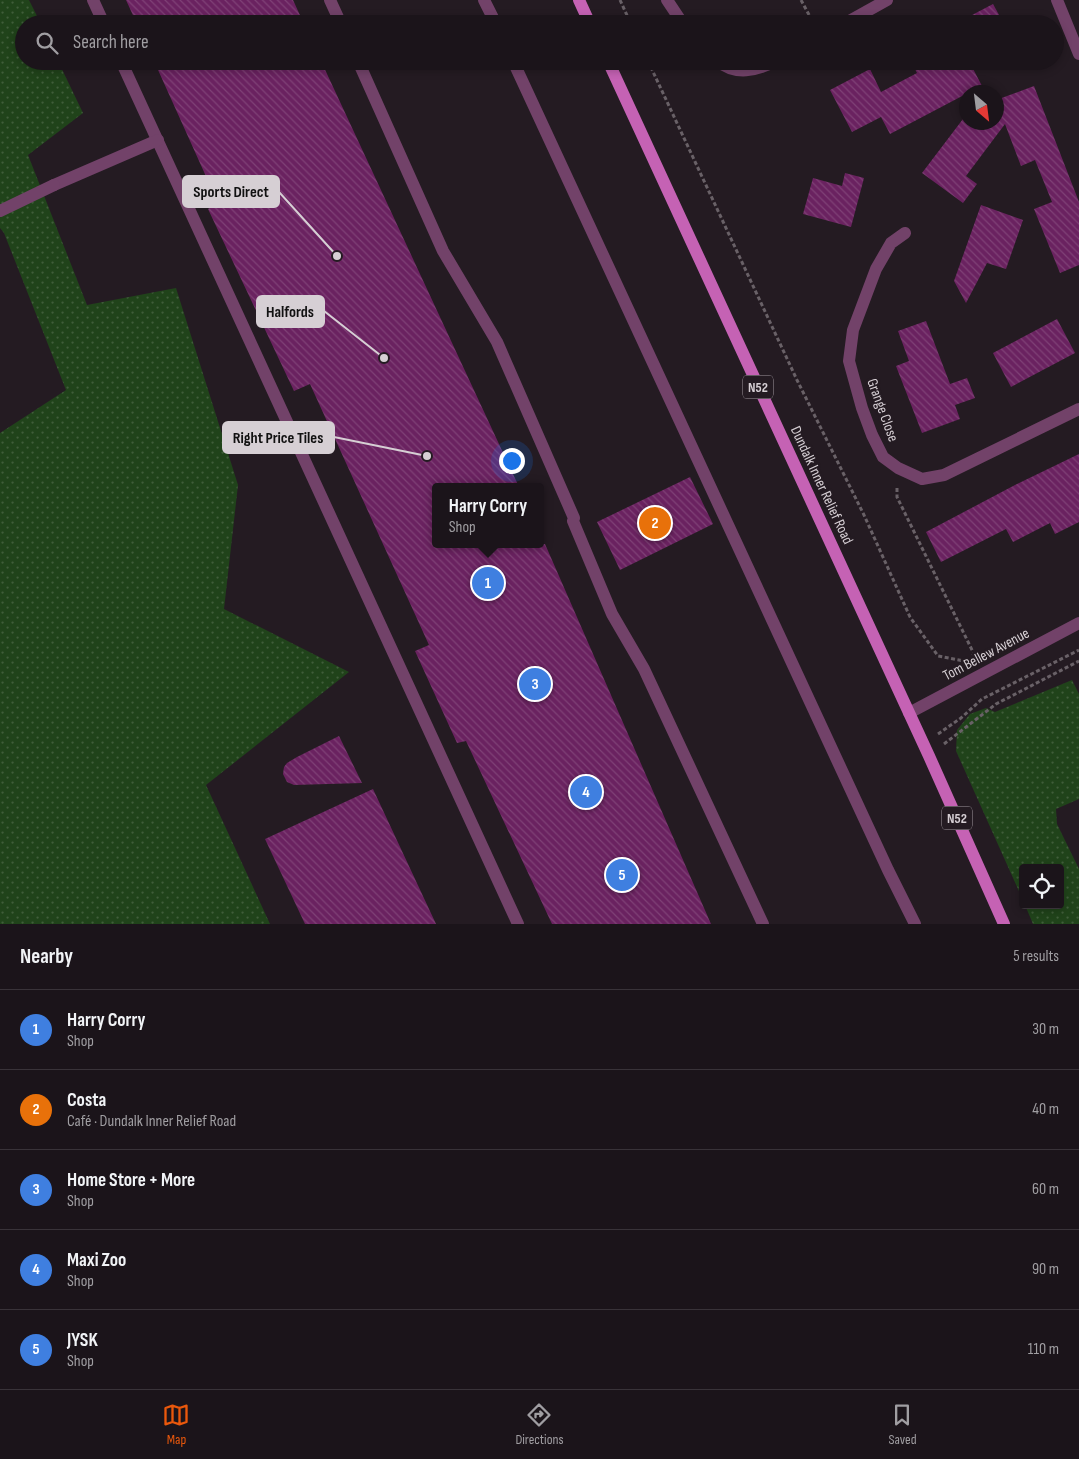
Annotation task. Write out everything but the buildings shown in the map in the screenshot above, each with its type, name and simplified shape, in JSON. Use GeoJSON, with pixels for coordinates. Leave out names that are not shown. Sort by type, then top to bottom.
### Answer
{"type":"FeatureCollection","features":[{"type":"Feature","properties":{"kind":"main road"},"geometry":{"type":"LineString","coordinates":[[579,0],[586,15]]}},
{"type":"Feature","properties":{"kind":"main road","name":"Dundalk Inner Relief Road"},"geometry":{"type":"LineString","coordinates":[[612,70],[926,750],[1004,924]]}},
{"type":"Feature","properties":{"kind":"street"},"geometry":{"type":"LineString","coordinates":[[93,0],[100,15]]}},
{"type":"Feature","properties":{"kind":"street"},"geometry":{"type":"LineString","coordinates":[[330,0],[337,15]]}},
{"type":"Feature","properties":{"kind":"street"},"geometry":{"type":"LineString","coordinates":[[484,0],[492,15]]}},
{"type":"Feature","properties":{"kind":"street"},"geometry":{"type":"LineString","coordinates":[[667,0],[677,15]]}},
{"type":"Feature","properties":{"kind":"street"},"geometry":{"type":"LineString","coordinates":[[860,15],[887,0]]}},
{"type":"Feature","properties":{"kind":"street"},"geometry":{"type":"LineString","coordinates":[[1057,0],[1063,15]]}},
{"type":"Feature","properties":{"kind":"street"},"geometry":{"type":"LineString","coordinates":[[1064,17],[1079,54]]}},
{"type":"Feature","properties":{"kind":"street"},"geometry":{"type":"LineString","coordinates":[[125,70],[518,924]]}},
{"type":"Feature","properties":{"kind":"street"},"geometry":{"type":"LineString","coordinates":[[362,70],[443,251],[497,342],[574,518],[573,521],[612,614],[644,669],[763,924]]}},
{"type":"Feature","properties":{"kind":"street"},"geometry":{"type":"LineString","coordinates":[[517,70],[888,870],[915,924]]}},
{"type":"Feature","properties":{"kind":"street"},"geometry":{"type":"LineString","coordinates":[[737,70],[752,70]]}},
{"type":"Feature","properties":{"kind":"street"},"geometry":{"type":"LineString","coordinates":[[0,211],[54,185],[158,140]]}},
{"type":"Feature","properties":{"kind":"street","name":"Grange Close"},"geometry":{"type":"LineString","coordinates":[[905,233],[890,243],[876,268],[853,330],[849,361],[862,408],[883,457],[898,468],[922,479],[944,475],[1079,409]]}},
{"type":"Feature","properties":{"kind":"street","name":"Tom Bellew Avenue"},"geometry":{"type":"LineString","coordinates":[[909,713],[1079,623]]}},
{"type":"Feature","properties":{"kind":"path"},"geometry":{"type":"LineString","coordinates":[[620,0],[627,15]]}},
{"type":"Feature","properties":{"kind":"path"},"geometry":{"type":"LineString","coordinates":[[801,0],[809,15]]}},
{"type":"Feature","properties":{"kind":"path"},"geometry":{"type":"LineString","coordinates":[[652,70],[793,371],[864,515],[910,617],[938,656],[966,661],[974,654],[897,497],[898,468]]}},
{"type":"Feature","properties":{"kind":"path"},"geometry":{"type":"LineString","coordinates":[[926,750],[982,699],[1079,650]]}},
{"type":"Feature","properties":{"kind":"path"},"geometry":{"type":"LineString","coordinates":[[926,750],[996,704],[1079,661]]}},
{"type":"Feature","properties":{"kind":"path"},"geometry":{"type":"LineString","coordinates":[[974,678],[982,699]]}},
{"type":"Feature","properties":{"kind":"green space"},"geometry":{"type":"Polygon","coordinates":[[[0,0],[29,0],[36,15],[15,15],[15,70],[62,70],[83,113],[28,155],[87,305],[176,288],[238,485],[224,609],[349,672],[206,785],[270,924],[0,924],[0,433],[66,390],[4,233],[0,228],[0,0]]]}},
{"type":"Feature","properties":{"kind":"green space"},"geometry":{"type":"Polygon","coordinates":[[[1072,680],[1079,694],[1079,799],[1056,809],[1057,824],[1079,869],[1079,924],[1033,924],[1027,909],[1064,909],[1064,864],[1019,864],[1019,891],[956,751],[957,730],[970,714],[986,708],[995,712],[1072,680]]]}},
{"type":"Feature","properties":{"kind":"place","name":"Sports Direct"},"geometry":{"type":"Point","coordinates":[337,256]}},
{"type":"Feature","properties":{"kind":"place","name":"Halfords"},"geometry":{"type":"Point","coordinates":[384,358]}},
{"type":"Feature","properties":{"kind":"place","name":"Right Price Tiles"},"geometry":{"type":"Point","coordinates":[427,456]}},
{"type":"Feature","properties":{"kind":"place","name":"Costa"},"geometry":{"type":"Point","coordinates":[655,523]}},
{"type":"Feature","properties":{"kind":"place","name":"Harry Corry"},"geometry":{"type":"Point","coordinates":[488,583]}},
{"type":"Feature","properties":{"kind":"place","name":"Home Store + More"},"geometry":{"type":"Point","coordinates":[535,684]}},
{"type":"Feature","properties":{"kind":"place","name":"Maxi Zoo"},"geometry":{"type":"Point","coordinates":[586,792]}},
{"type":"Feature","properties":{"kind":"place","name":"JYSK"},"geometry":{"type":"Point","coordinates":[622,875]}}]}
